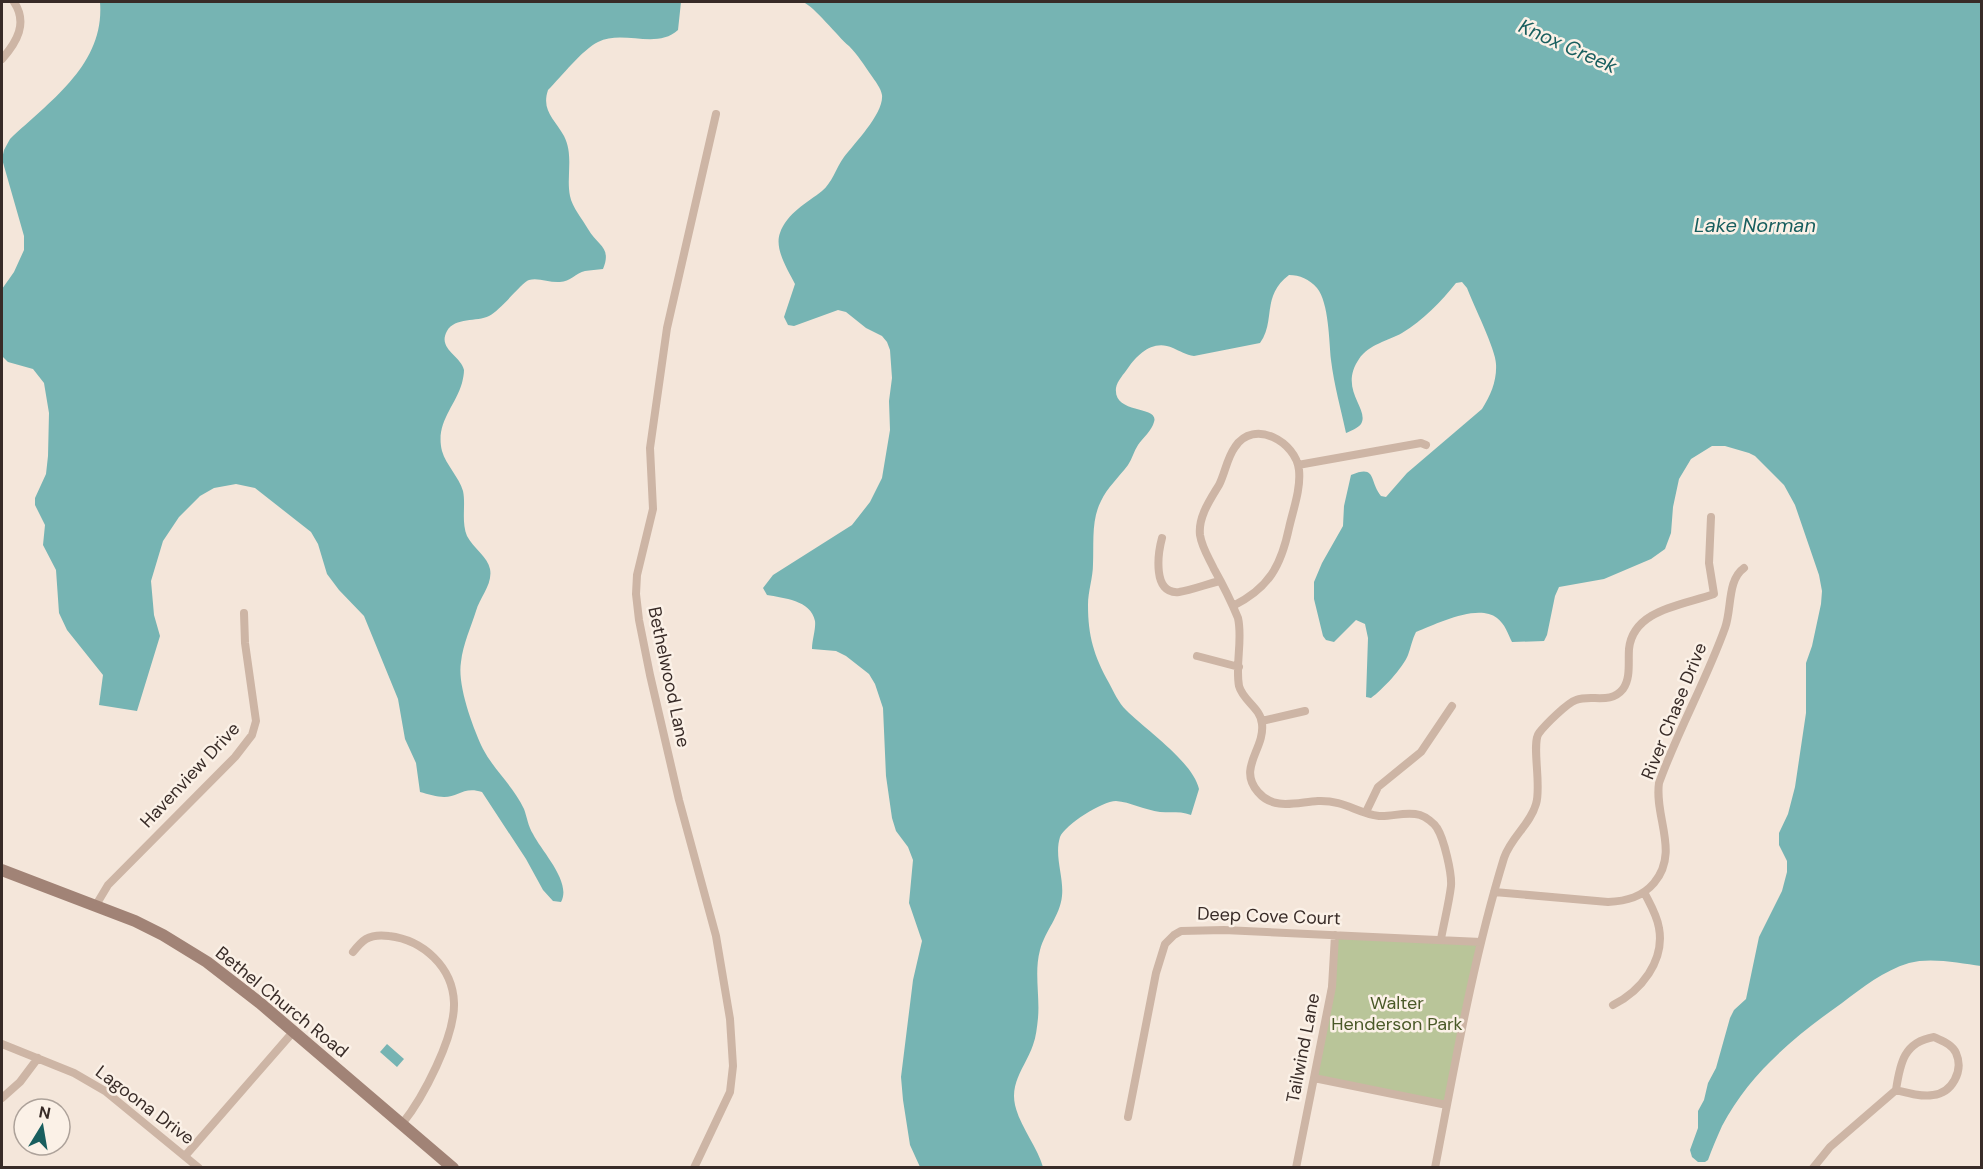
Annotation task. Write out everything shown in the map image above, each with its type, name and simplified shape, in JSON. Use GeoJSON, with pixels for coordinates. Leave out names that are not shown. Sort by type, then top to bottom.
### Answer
{"type":"FeatureCollection","features":[{"type":"Feature","properties":{"kind":"street"},"geometry":{"type":"LineString","coordinates":[[2,59],[21,26],[21,15],[14,2]]}},
{"type":"Feature","properties":{"kind":"street","name":"Bethelwood Lane"},"geometry":{"type":"LineString","coordinates":[[694,1167],[730,1092],[733,1066],[730,1019],[716,936],[675,782],[650,675],[636,594],[637,575],[653,509],[650,448],[666,328],[716,114]]}},
{"type":"Feature","properties":{"kind":"street"},"geometry":{"type":"LineString","coordinates":[[1233,606],[1262,586],[1279,563],[1285,546],[1299,479],[1298,465],[1285,445],[1273,436],[1257,434],[1235,446],[1220,482],[1205,508],[1200,527],[1203,546],[1233,606],[1240,629],[1240,689],[1258,712],[1262,721],[1261,737],[1251,760],[1250,775],[1253,786],[1264,798],[1272,802],[1284,804],[1313,801],[1337,802],[1378,816],[1417,814],[1425,818],[1437,828],[1444,848],[1451,885],[1441,939]]}},
{"type":"Feature","properties":{"kind":"street"},"geometry":{"type":"LineString","coordinates":[[1298,465],[1421,443],[1426,445]]}},
{"type":"Feature","properties":{"kind":"street"},"geometry":{"type":"LineString","coordinates":[[1435,1167],[1481,942],[1494,892],[1506,854],[1532,816],[1537,802],[1539,781],[1536,748],[1539,734],[1571,702],[1580,699],[1609,698],[1622,690],[1629,669],[1631,638],[1641,623],[1670,608],[1714,594],[1709,563],[1711,517]]}},
{"type":"Feature","properties":{"kind":"street"},"geometry":{"type":"LineString","coordinates":[[1162,538],[1158,562],[1159,576],[1166,588],[1180,592],[1220,580]]}},
{"type":"Feature","properties":{"kind":"street","name":"River Chase Drive"},"geometry":{"type":"LineString","coordinates":[[1644,892],[1658,878],[1666,857],[1658,801],[1659,783],[1726,626],[1737,573],[1744,568]]}},
{"type":"Feature","properties":{"kind":"street","name":"Havenview Drive"},"geometry":{"type":"LineString","coordinates":[[96,905],[108,885],[235,757],[252,735],[256,714],[245,643],[244,613]]}},
{"type":"Feature","properties":{"kind":"street"},"geometry":{"type":"LineString","coordinates":[[1197,656],[1239,667]]}},
{"type":"Feature","properties":{"kind":"street"},"geometry":{"type":"LineString","coordinates":[[1366,812],[1378,787],[1421,752],[1452,706]]}},
{"type":"Feature","properties":{"kind":"street"},"geometry":{"type":"LineString","coordinates":[[1262,721],[1305,711]]}},
{"type":"Feature","properties":{"kind":"street","name":"Bethel Church Road"},"geometry":{"type":"LineString","coordinates":[[2,870],[135,921],[183,947],[235,983],[402,1124],[439,1163],[453,1167]]}},
{"type":"Feature","properties":{"kind":"street"},"geometry":{"type":"LineString","coordinates":[[1494,892],[1608,902],[1630,899],[1644,892],[1659,929],[1658,951],[1645,979],[1626,999],[1613,1005]]}},
{"type":"Feature","properties":{"kind":"street","name":"Deep Cove Court"},"geometry":{"type":"LineString","coordinates":[[1128,1117],[1161,954],[1169,939],[1181,931],[1204,930],[1481,942]]}},
{"type":"Feature","properties":{"kind":"street"},"geometry":{"type":"LineString","coordinates":[[353,952],[364,940],[371,937],[381,935],[404,939],[419,945],[431,954],[442,966],[451,984],[454,1004],[449,1032],[423,1092],[402,1124]]}},
{"type":"Feature","properties":{"kind":"street","name":"Tailwind Lane"},"geometry":{"type":"LineString","coordinates":[[1296,1167],[1332,987],[1335,935]]}},
{"type":"Feature","properties":{"kind":"street"},"geometry":{"type":"LineString","coordinates":[[185,1156],[293,1032]]}},
{"type":"Feature","properties":{"kind":"street"},"geometry":{"type":"LineString","coordinates":[[1813,1167],[1830,1147],[1896,1090],[1903,1059],[1911,1046],[1921,1039],[1934,1037],[1946,1042],[1956,1053],[1959,1065],[1957,1078],[1948,1090],[1934,1096],[1896,1090]]}},
{"type":"Feature","properties":{"kind":"street","name":"Lagoona Drive"},"geometry":{"type":"LineString","coordinates":[[2,1044],[74,1073],[105,1091],[199,1167]]}},
{"type":"Feature","properties":{"kind":"street"},"geometry":{"type":"LineString","coordinates":[[2,1098],[20,1082],[38,1058]]}},
{"type":"Feature","properties":{"kind":"street"},"geometry":{"type":"LineString","coordinates":[[1314,1078],[1447,1105]]}},
{"type":"Feature","properties":{"kind":"green space","name":"Walter Henderson Park"},"geometry":{"type":"Polygon","coordinates":[[[1336,935],[1481,942],[1447,1105],[1315,1077],[1336,935]]]}},
{"type":"Feature","properties":{"kind":"water"},"geometry":{"type":"Polygon","coordinates":[[[100,2],[681,2],[678,30],[669,36],[650,39],[618,37],[598,42],[579,57],[548,90],[546,104],[564,136],[569,151],[571,200],[592,235],[605,251],[603,269],[585,271],[564,282],[529,280],[494,313],[484,318],[455,324],[447,331],[445,337],[447,348],[464,370],[459,392],[443,424],[442,451],[463,491],[464,525],[467,536],[486,560],[490,569],[490,580],[463,649],[461,682],[483,749],[520,801],[531,831],[559,876],[563,885],[561,902],[553,901],[543,890],[526,859],[482,792],[470,790],[444,797],[420,792],[416,763],[405,739],[398,699],[364,616],[327,574],[318,544],[311,532],[255,488],[236,484],[214,488],[200,496],[179,517],[163,541],[151,581],[154,615],[160,636],[137,711],[99,705],[103,675],[67,630],[59,613],[56,570],[43,545],[45,525],[35,505],[35,498],[46,474],[48,456],[49,413],[44,383],[33,369],[8,362],[2,356],[2,289],[14,272],[24,250],[24,236],[2,159],[10,139],[58,95],[85,62],[94,44],[99,24],[100,2]]]}},
{"type":"Feature","properties":{"kind":"water","name":"Lake Norman"},"geometry":{"type":"Polygon","coordinates":[[[803,2],[1981,2],[1981,966],[1945,961],[1917,961],[1900,966],[1874,980],[1807,1029],[1774,1057],[1733,1107],[1722,1126],[1708,1160],[1698,1162],[1692,1157],[1690,1150],[1698,1128],[1698,1111],[1716,1068],[1730,1018],[1734,1010],[1746,999],[1759,937],[1782,891],[1787,872],[1787,861],[1779,845],[1779,833],[1788,814],[1795,787],[1806,713],[1806,663],[1812,646],[1822,591],[1819,575],[1795,505],[1784,485],[1755,456],[1725,446],[1712,446],[1691,459],[1679,479],[1673,507],[1671,533],[1665,549],[1651,559],[1604,579],[1559,587],[1544,641],[1512,642],[1502,623],[1489,614],[1457,616],[1416,632],[1408,655],[1397,672],[1376,694],[1371,698],[1366,697],[1368,638],[1365,624],[1356,620],[1334,642],[1326,640],[1314,599],[1314,582],[1343,526],[1344,506],[1351,475],[1359,472],[1369,473],[1381,496],[1386,497],[1407,473],[1482,409],[1494,382],[1495,357],[1467,288],[1462,282],[1456,283],[1438,304],[1417,322],[1402,333],[1373,346],[1359,359],[1353,370],[1352,380],[1363,418],[1360,425],[1346,433],[1332,369],[1324,303],[1317,288],[1311,282],[1289,275],[1275,291],[1265,335],[1260,343],[1194,356],[1159,345],[1141,353],[1117,385],[1117,397],[1122,402],[1150,413],[1154,417],[1154,422],[1128,465],[1106,492],[1098,508],[1094,524],[1093,569],[1088,600],[1093,646],[1099,664],[1121,704],[1179,757],[1195,779],[1199,789],[1191,815],[1154,811],[1116,801],[1110,802],[1085,814],[1069,826],[1060,837],[1058,852],[1062,881],[1061,903],[1045,936],[1038,958],[1036,1032],[1016,1083],[1014,1096],[1018,1114],[1043,1167],[920,1167],[910,1145],[901,1077],[913,980],[922,941],[909,903],[913,860],[908,847],[896,831],[892,818],[886,776],[883,708],[869,674],[836,651],[812,649],[815,621],[808,608],[796,601],[767,595],[763,588],[773,575],[852,525],[870,502],[882,478],[890,430],[889,401],[892,378],[890,350],[882,336],[866,328],[846,312],[838,310],[794,326],[788,325],[784,317],[795,284],[780,252],[779,239],[783,226],[792,214],[829,184],[844,157],[874,119],[882,95],[878,85],[855,53],[820,15],[803,2]]]}},
{"type":"Feature","properties":{"kind":"water"},"geometry":{"type":"Polygon","coordinates":[[[387,1044],[404,1059],[397,1067],[380,1052],[387,1044]]]}},
{"type":"Feature","properties":{"kind":"water label","name":"Knox Creek"},"geometry":{"type":"Point","coordinates":[1568,46]}}]}
